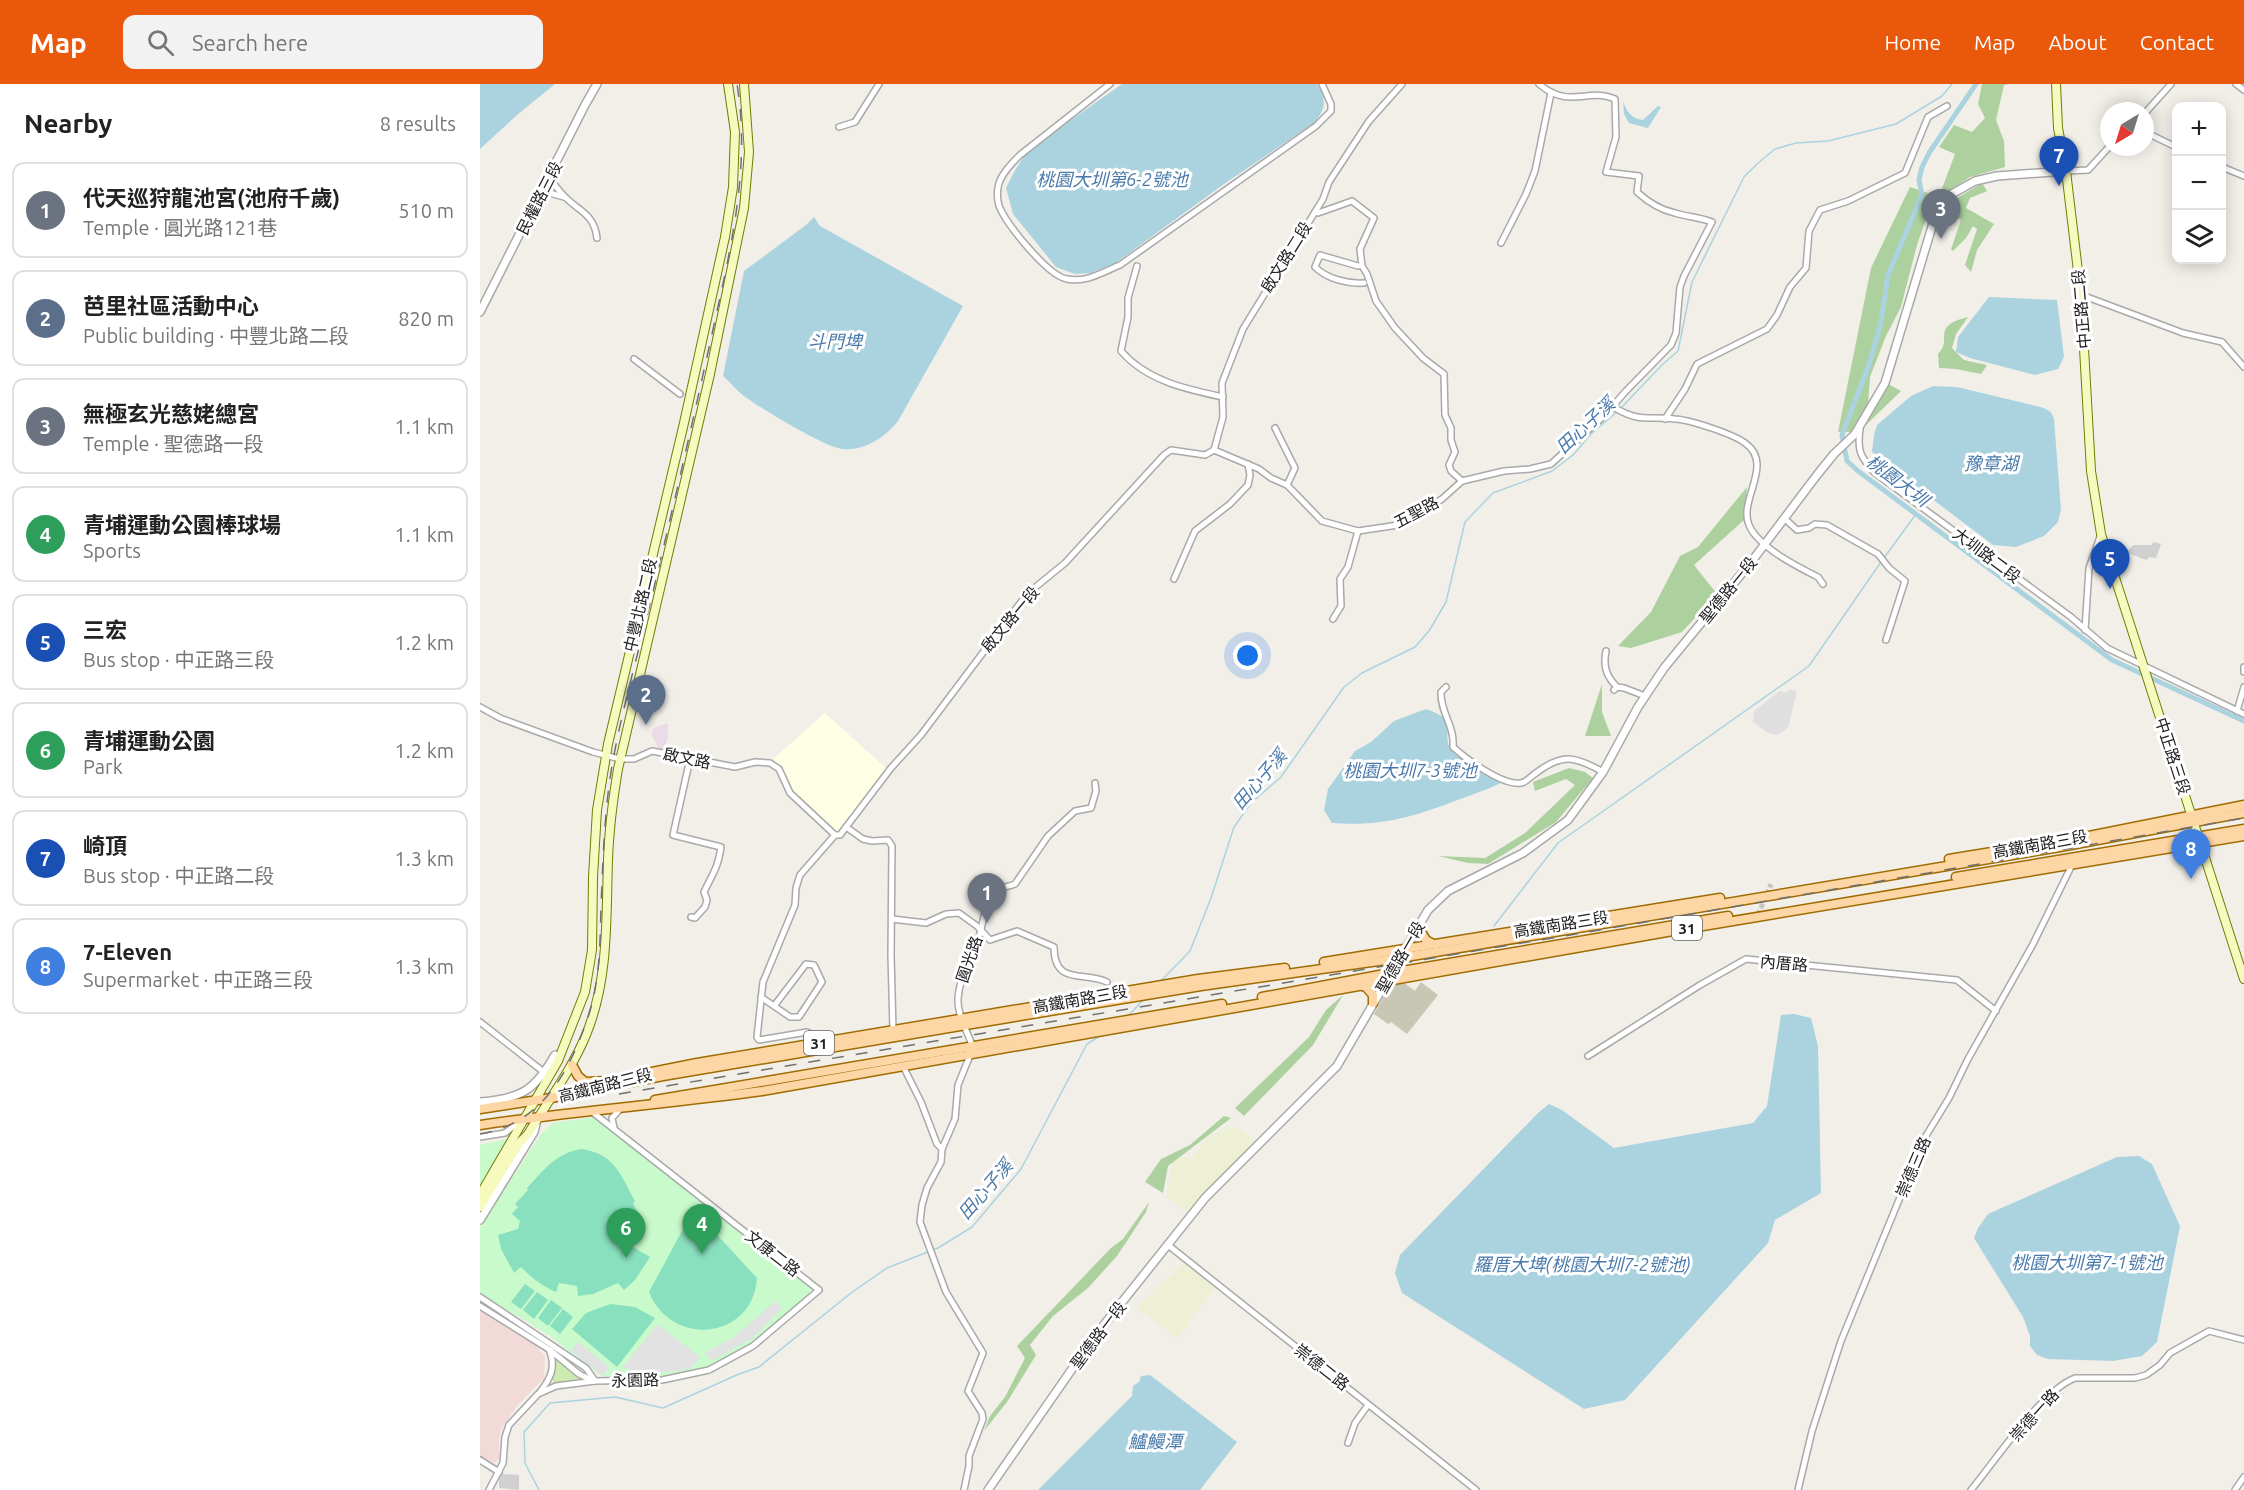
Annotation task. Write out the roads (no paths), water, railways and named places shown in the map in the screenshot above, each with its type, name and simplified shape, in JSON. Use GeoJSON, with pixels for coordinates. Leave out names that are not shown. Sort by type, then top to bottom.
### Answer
{"type":"FeatureCollection","features":[{"type":"Feature","properties":{"kind":"main road","name":"中豐北路二段"},"geometry":{"type":"LineString","coordinates":[[480,1195],[558,1061],[585,992],[592,950],[597,810],[606,755],[725,237],[735,159],[735,132],[728,84]]}},
{"type":"Feature","properties":{"kind":"main road","name":"中豐北路二段"},"geometry":{"type":"LineString","coordinates":[[480,1207],[519,1143],[528,1134],[572,1065],[591,1022],[605,958],[609,838],[620,759],[710,374],[744,208],[748,144],[744,84]]}},
{"type":"Feature","properties":{"kind":"main road","name":"中正路二段"},"geometry":{"type":"LineString","coordinates":[[2056,84],[2058,128],[2066,171],[2080,295],[2091,471],[2101,534]]}},
{"type":"Feature","properties":{"kind":"main road","name":"中正路三段"},"geometry":{"type":"LineString","coordinates":[[2101,534],[2244,979]]}},
{"type":"Feature","properties":{"kind":"main road","name":"31"},"geometry":{"type":"LineString","coordinates":[[2193,819],[2244,805]]}},
{"type":"Feature","properties":{"kind":"main road","name":"31"},"geometry":{"type":"LineString","coordinates":[[2193,819],[2244,813]]}},
{"type":"Feature","properties":{"kind":"main road","name":"高鐵南路三段"},"geometry":{"type":"LineString","coordinates":[[1200,983],[1373,961],[1433,944],[2193,819]]}},
{"type":"Feature","properties":{"kind":"main road","name":"高鐵南路三段"},"geometry":{"type":"LineString","coordinates":[[550,1098],[963,1022],[1293,967],[1418,954],[2105,839],[2193,819]]}},
{"type":"Feature","properties":{"kind":"main road","name":"31"},"geometry":{"type":"LineString","coordinates":[[2199,840],[2244,829]]}},
{"type":"Feature","properties":{"kind":"main road","name":"31"},"geometry":{"type":"LineString","coordinates":[[2199,840],[2244,836]]}},
{"type":"Feature","properties":{"kind":"main road","name":"高鐵南路三段"},"geometry":{"type":"LineString","coordinates":[[1177,1016],[1224,1010],[1359,985],[1385,976],[1600,943],[2072,864],[2199,840]]}},
{"type":"Feature","properties":{"kind":"main road","name":"高鐵南路三段"},"geometry":{"type":"LineString","coordinates":[[538,1117],[1063,1036],[1571,941],[1963,876],[2199,840]]}},
{"type":"Feature","properties":{"kind":"main road"},"geometry":{"type":"LineString","coordinates":[[1944,885],[1963,876]]}},
{"type":"Feature","properties":{"kind":"main road"},"geometry":{"type":"LineString","coordinates":[[1418,927],[1426,940],[1433,944]]}},
{"type":"Feature","properties":{"kind":"main road"},"geometry":{"type":"LineString","coordinates":[[1571,941],[1600,943]]}},
{"type":"Feature","properties":{"kind":"main road"},"geometry":{"type":"LineString","coordinates":[[1418,954],[1414,959],[1416,963],[1425,968]]}},
{"type":"Feature","properties":{"kind":"main road"},"geometry":{"type":"LineString","coordinates":[[1373,961],[1385,976]]}},
{"type":"Feature","properties":{"kind":"main road"},"geometry":{"type":"LineString","coordinates":[[1359,985],[1366,987],[1373,995],[1372,1003]]}},
{"type":"Feature","properties":{"kind":"main road","name":"高鐵南路三段"},"geometry":{"type":"LineString","coordinates":[[550,1098],[610,1081],[698,1063],[893,1030],[963,1022]]}},
{"type":"Feature","properties":{"kind":"main road"},"geometry":{"type":"LineString","coordinates":[[815,1043],[841,1046]]}},
{"type":"Feature","properties":{"kind":"main road","name":"高鐵南路三段"},"geometry":{"type":"LineString","coordinates":[[590,1110],[762,1091],[903,1066],[972,1051]]}},
{"type":"Feature","properties":{"kind":"main road"},"geometry":{"type":"LineString","coordinates":[[572,1065],[578,1076],[585,1082],[610,1081]]}},
{"type":"Feature","properties":{"kind":"main road"},"geometry":{"type":"LineString","coordinates":[[823,1073],[857,1074]]}},
{"type":"Feature","properties":{"kind":"main road"},"geometry":{"type":"LineString","coordinates":[[586,1092],[622,1080]]}},
{"type":"Feature","properties":{"kind":"main road","name":"31"},"geometry":{"type":"LineString","coordinates":[[480,1109],[550,1098]]}},
{"type":"Feature","properties":{"kind":"main road","name":"31"},"geometry":{"type":"LineString","coordinates":[[480,1125],[538,1117]]}},
{"type":"Feature","properties":{"kind":"street","name":"民權路三段"},"geometry":{"type":"LineString","coordinates":[[481,308],[597,84]]}},
{"type":"Feature","properties":{"kind":"street"},"geometry":{"type":"LineString","coordinates":[[839,127],[855,122],[879,84]]}},
{"type":"Feature","properties":{"kind":"street"},"geometry":{"type":"LineString","coordinates":[[1110,84],[1020,155],[997,186],[999,205],[1017,235],[1048,269],[1066,280],[1090,278],[1120,265],[1316,126],[1331,111],[1332,104],[1322,84]]}},
{"type":"Feature","properties":{"kind":"street","name":"啟文路二段"},"geometry":{"type":"LineString","coordinates":[[1214,450],[1223,417],[1222,383],[1243,329],[1323,199],[1329,182],[1369,121],[1402,84]]}},
{"type":"Feature","properties":{"kind":"street"},"geometry":{"type":"LineString","coordinates":[[1501,243],[1535,171],[1551,93],[1539,84]]}},
{"type":"Feature","properties":{"kind":"street"},"geometry":{"type":"LineString","coordinates":[[2154,103],[2171,84]]}},
{"type":"Feature","properties":{"kind":"street"},"geometry":{"type":"LineString","coordinates":[[2236,84],[2244,90]]}},
{"type":"Feature","properties":{"kind":"street","name":"五聖路"},"geometry":{"type":"LineString","coordinates":[[1214,450],[1248,464],[1287,485],[1322,522],[1358,531],[1398,525],[1442,500],[1462,481],[1504,471],[1530,469],[1551,464],[1613,407],[1671,345],[1676,333],[1680,287],[1712,222],[1700,217],[1675,213],[1646,200],[1637,192],[1639,176],[1606,172],[1616,137],[1615,99],[1608,96],[1568,98],[1551,93]]}},
{"type":"Feature","properties":{"kind":"street"},"geometry":{"type":"LineString","coordinates":[[1665,419],[1685,389],[1697,364],[1767,329],[1777,315],[1790,287],[1806,268],[1809,231],[1820,210],[1848,201],[1905,173],[1928,117],[1947,106]]}},
{"type":"Feature","properties":{"kind":"street"},"geometry":{"type":"LineString","coordinates":[[2154,136],[2172,145]]}},
{"type":"Feature","properties":{"kind":"street"},"geometry":{"type":"LineString","coordinates":[[1860,425],[1885,383],[1934,220],[1950,195],[1975,181],[1997,176],[2088,170],[2101,156]]}},
{"type":"Feature","properties":{"kind":"street"},"geometry":{"type":"LineString","coordinates":[[2226,169],[2244,176]]}},
{"type":"Feature","properties":{"kind":"street"},"geometry":{"type":"LineString","coordinates":[[549,178],[565,198],[590,217],[597,238]]}},
{"type":"Feature","properties":{"kind":"street"},"geometry":{"type":"LineString","coordinates":[[542,190],[565,198]]}},
{"type":"Feature","properties":{"kind":"street"},"geometry":{"type":"LineString","coordinates":[[1315,212],[1318,213],[1352,201],[1374,218],[1360,249],[1362,266],[1376,301],[1395,328],[1423,358],[1444,374],[1443,403],[1451,428],[1451,440],[1455,452],[1449,465],[1451,471],[1462,481]]}},
{"type":"Feature","properties":{"kind":"street"},"geometry":{"type":"LineString","coordinates":[[1358,266],[1320,255],[1316,267],[1326,276],[1355,284],[1364,283]]}},
{"type":"Feature","properties":{"kind":"street"},"geometry":{"type":"LineString","coordinates":[[1137,266],[1128,298],[1128,317],[1121,351],[1139,368],[1170,384],[1223,397]]}},
{"type":"Feature","properties":{"kind":"street"},"geometry":{"type":"LineString","coordinates":[[2080,295],[2183,333],[2222,342],[2244,367]]}},
{"type":"Feature","properties":{"kind":"street"},"geometry":{"type":"LineString","coordinates":[[634,359],[680,394]]}},
{"type":"Feature","properties":{"kind":"street"},"geometry":{"type":"LineString","coordinates":[[1613,407],[1642,420],[1676,419],[1710,428],[1745,443],[1756,455],[1758,466],[1748,514],[1749,525],[1764,545],[1818,577],[1823,584]]}},
{"type":"Feature","properties":{"kind":"street","name":"聖德路一段"},"geometry":{"type":"LineString","coordinates":[[988,1490],[1095,1336],[1204,1198],[1337,1066],[1385,976],[1402,954],[1428,910],[1448,891],[1523,853],[1568,820],[1603,772],[1645,696],[1676,652],[1711,612],[1834,454],[1855,434],[1860,425]]}},
{"type":"Feature","properties":{"kind":"street","name":"大圳路二段"},"geometry":{"type":"LineString","coordinates":[[1860,425],[1857,446],[1862,457],[1875,473],[2071,617],[2107,648],[2144,669],[2244,714]]}},
{"type":"Feature","properties":{"kind":"street"},"geometry":{"type":"LineString","coordinates":[[1275,428],[1295,468],[1287,485]]}},
{"type":"Feature","properties":{"kind":"street","name":"啟文路一段"},"geometry":{"type":"LineString","coordinates":[[815,1043],[812,1035],[807,1032],[759,1040],[757,1037],[763,982],[795,905],[796,888],[800,875],[835,836],[840,835],[891,768],[921,735],[1028,594],[1065,563],[1170,450],[1205,455],[1214,450]]}},
{"type":"Feature","properties":{"kind":"street"},"geometry":{"type":"LineString","coordinates":[[1174,579],[1195,531],[1230,504],[1248,485],[1250,475],[1248,464]]}},
{"type":"Feature","properties":{"kind":"street"},"geometry":{"type":"LineString","coordinates":[[1784,518],[1797,530],[1809,528],[1815,524],[1827,525],[1883,560],[1905,582],[1886,640]]}},
{"type":"Feature","properties":{"kind":"street"},"geometry":{"type":"LineString","coordinates":[[1333,619],[1341,606],[1340,579],[1348,567],[1358,531]]}},
{"type":"Feature","properties":{"kind":"street"},"geometry":{"type":"LineString","coordinates":[[2085,630],[2090,568],[2101,534]]}},
{"type":"Feature","properties":{"kind":"street"},"geometry":{"type":"LineString","coordinates":[[1606,651],[1604,662],[1608,676],[1616,689],[1624,687],[1645,696]]}},
{"type":"Feature","properties":{"kind":"street"},"geometry":{"type":"LineString","coordinates":[[1446,687],[1441,692],[1440,704],[1449,719],[1454,737],[1453,747],[1495,776],[1513,783],[1524,782],[1552,762],[1562,758],[1584,761],[1603,772]]}},
{"type":"Feature","properties":{"kind":"street"},"geometry":{"type":"LineString","coordinates":[[2236,711],[2244,687]]}},
{"type":"Feature","properties":{"kind":"street","name":"啟文路"},"geometry":{"type":"LineString","coordinates":[[480,707],[500,718],[593,752],[620,759],[634,759],[652,752],[735,767],[755,762],[775,765],[790,793],[835,836]]}},
{"type":"Feature","properties":{"kind":"street"},"geometry":{"type":"LineString","coordinates":[[690,759],[673,835],[721,847],[718,867],[704,892],[707,900],[705,907],[695,918],[691,917]]}},
{"type":"Feature","properties":{"kind":"street"},"geometry":{"type":"LineString","coordinates":[[1095,783],[1096,791],[1091,808],[1075,811],[1042,843],[1015,884],[1003,886],[997,891],[987,905],[980,930],[990,940],[1017,931],[1054,947],[1054,959],[1061,970],[1074,976],[1107,982]]}},
{"type":"Feature","properties":{"kind":"street"},"geometry":{"type":"LineString","coordinates":[[846,827],[863,839],[872,841],[886,839],[892,843],[894,851],[893,1030]]}},
{"type":"Feature","properties":{"kind":"street","name":"崇德三路"},"geometry":{"type":"LineString","coordinates":[[1798,1490],[1824,1390],[1855,1305],[1924,1139],[2032,946],[2072,864]]}},
{"type":"Feature","properties":{"kind":"street","name":"圓光路"},"geometry":{"type":"LineString","coordinates":[[892,920],[926,923],[946,914],[959,913],[980,930],[960,985],[958,1000],[972,1051]]}},
{"type":"Feature","properties":{"kind":"street","name":"內厝路"},"geometry":{"type":"LineString","coordinates":[[1588,1056],[1700,985],[1746,959],[1957,980],[1996,1011]]}},
{"type":"Feature","properties":{"kind":"street"},"geometry":{"type":"LineString","coordinates":[[761,997],[774,1006],[792,1018],[803,1013],[822,982],[814,965],[806,964],[774,1006]]}},
{"type":"Feature","properties":{"kind":"street"},"geometry":{"type":"LineString","coordinates":[[480,1031],[482,1024],[545,1073]]}},
{"type":"Feature","properties":{"kind":"street"},"geometry":{"type":"LineString","coordinates":[[964,1490],[969,1456],[983,1419],[982,1413],[968,1391],[983,1353],[946,1292],[920,1222],[927,1188],[941,1162],[942,1149],[955,1119],[958,1085],[972,1051]]}},
{"type":"Feature","properties":{"kind":"street"},"geometry":{"type":"LineString","coordinates":[[480,1102],[517,1097],[530,1089],[545,1073],[555,1055]]}},
{"type":"Feature","properties":{"kind":"street"},"geometry":{"type":"LineString","coordinates":[[903,1066],[921,1102],[937,1144],[942,1149]]}},
{"type":"Feature","properties":{"kind":"street"},"geometry":{"type":"LineString","coordinates":[[614,1128],[612,1118],[621,1108]]}},
{"type":"Feature","properties":{"kind":"street","name":"文康二路"},"geometry":{"type":"LineString","coordinates":[[590,1110],[819,1290]]}},
{"type":"Feature","properties":{"kind":"street"},"geometry":{"type":"LineString","coordinates":[[480,1220],[534,1132],[538,1117]]}},
{"type":"Feature","properties":{"kind":"street"},"geometry":{"type":"LineString","coordinates":[[480,1137],[505,1133],[525,1118]]}},
{"type":"Feature","properties":{"kind":"street","name":"崇德二路"},"geometry":{"type":"LineString","coordinates":[[1168,1245],[1476,1490]]}},
{"type":"Feature","properties":{"kind":"street","name":"永園路"},"geometry":{"type":"LineString","coordinates":[[489,1490],[503,1463],[505,1437],[509,1425],[538,1394],[555,1386],[595,1381],[662,1380],[709,1370],[753,1346],[819,1290]]}},
{"type":"Feature","properties":{"kind":"street"},"geometry":{"type":"LineString","coordinates":[[480,1297],[549,1341],[586,1368],[595,1381]]}},
{"type":"Feature","properties":{"kind":"street"},"geometry":{"type":"LineString","coordinates":[[480,1305],[550,1350],[579,1374],[595,1381]]}},
{"type":"Feature","properties":{"kind":"street","name":"崇德一路"},"geometry":{"type":"LineString","coordinates":[[1971,1490],[2044,1399],[2068,1380],[2135,1378],[2146,1375],[2160,1365],[2170,1353],[2209,1331],[2244,1340]]}},
{"type":"Feature","properties":{"kind":"street"},"geometry":{"type":"LineString","coordinates":[[538,1394],[550,1380],[553,1369],[549,1341]]}},
{"type":"Feature","properties":{"kind":"street"},"geometry":{"type":"LineString","coordinates":[[1348,1443],[1355,1423],[1368,1405]]}},
{"type":"Feature","properties":{"kind":"street"},"geometry":{"type":"LineString","coordinates":[[480,1460],[500,1472]]}},
{"type":"Feature","properties":{"kind":"street"},"geometry":{"type":"LineString","coordinates":[[2235,1490],[2244,1477]]}},
{"type":"Feature","properties":{"kind":"water"},"geometry":{"type":"Polygon","coordinates":[[[480,84],[555,84],[480,149],[480,84]]]}},
{"type":"Feature","properties":{"kind":"water","name":"桃園大圳第6-2號池"},"geometry":{"type":"Polygon","coordinates":[[[1122,84],[1317,84],[1324,104],[1314,123],[1224,184],[1114,264],[1092,273],[1075,274],[1056,267],[1013,214],[1006,188],[1027,151],[1122,84]]]}},
{"type":"Feature","properties":{"kind":"water"},"geometry":{"type":"Polygon","coordinates":[[[1623,101],[1630,114],[1643,120],[1658,106],[1661,107],[1648,128],[1629,123],[1624,114],[1623,101]]]}},
{"type":"Feature","properties":{"kind":"water","name":"斗門埤"},"geometry":{"type":"Polygon","coordinates":[[[814,217],[820,226],[963,306],[898,421],[880,438],[858,448],[833,447],[807,435],[752,402],[723,376],[744,271],[814,217]]]}},
{"type":"Feature","properties":{"kind":"water"},"geometry":{"type":"Polygon","coordinates":[[[1989,297],[2057,300],[2064,357],[2058,369],[2035,375],[1970,358],[1956,352],[1958,337],[1989,297]]]}},
{"type":"Feature","properties":{"kind":"water","name":"豫章湖"},"geometry":{"type":"Polygon","coordinates":[[[1933,386],[1957,387],[2044,408],[2051,412],[2054,419],[2061,510],[2058,522],[2044,536],[2016,547],[1993,545],[1911,483],[1880,464],[1872,451],[1877,425],[1911,396],[1933,386]]]}},
{"type":"Feature","properties":{"kind":"water","name":"桃園大圳7-3號池"},"geometry":{"type":"Polygon","coordinates":[[[1426,709],[1444,718],[1448,728],[1447,739],[1456,755],[1502,782],[1488,789],[1399,819],[1367,823],[1332,823],[1324,810],[1328,789],[1355,751],[1371,742],[1394,721],[1426,709]]]}},
{"type":"Feature","properties":{"kind":"water","name":"羅厝大埤(桃園大圳7-2號池)"},"geometry":{"type":"Polygon","coordinates":[[[1794,1014],[1811,1018],[1818,1046],[1821,1193],[1775,1220],[1768,1243],[1625,1400],[1584,1409],[1402,1293],[1395,1273],[1400,1255],[1549,1104],[1562,1110],[1614,1148],[1753,1123],[1767,1106],[1781,1015],[1794,1014]]]}},
{"type":"Feature","properties":{"kind":"water","name":"桃園大圳第7-1號池"},"geometry":{"type":"Polygon","coordinates":[[[2139,1156],[2152,1164],[2180,1226],[2157,1342],[2142,1356],[2113,1361],[2048,1359],[2037,1355],[2030,1346],[2030,1336],[2023,1317],[1974,1238],[1978,1228],[1988,1214],[2117,1157],[2139,1156]]]}},
{"type":"Feature","properties":{"kind":"water","name":"鱸鰻潭"},"geometry":{"type":"Polygon","coordinates":[[[1150,1375],[1237,1442],[1200,1490],[1038,1490],[1132,1396],[1133,1386],[1139,1382],[1141,1376],[1150,1375]]]}},
{"type":"Feature","properties":{"kind":"waterway","name":"田心子溪"},"geometry":{"type":"LineString","coordinates":[[1621,408],[1678,351],[1692,282],[1744,177],[1758,163],[1775,149],[1796,143],[1828,141],[1896,124],[1942,96],[1952,84]]}},
{"type":"Feature","properties":{"kind":"waterway","name":"桃園大圳"},"geometry":{"type":"LineString","coordinates":[[1976,84],[1922,167],[1919,180],[1922,195],[1888,275],[1881,322],[1869,365],[1842,435],[1847,461],[2112,660],[2244,721]]}},
{"type":"Feature","properties":{"kind":"waterway","name":"田心子溪"},"geometry":{"type":"LineString","coordinates":[[1161,981],[1190,951],[1211,898],[1234,827],[1251,803],[1281,777],[1344,687],[1362,673],[1415,647],[1429,631],[1446,602],[1465,522],[1493,493],[1552,471],[1573,455],[1591,434],[1618,411]]}},
{"type":"Feature","properties":{"kind":"waterway"},"geometry":{"type":"LineString","coordinates":[[1884,558],[1916,514]]}},
{"type":"Feature","properties":{"kind":"waterway"},"geometry":{"type":"LineString","coordinates":[[1494,926],[1558,843],[1809,666],[1881,562]]}},
{"type":"Feature","properties":{"kind":"waterway","name":"田心子溪"},"geometry":{"type":"LineString","coordinates":[[1128,1016],[1144,999]]}},
{"type":"Feature","properties":{"kind":"waterway","name":"田心子溪"},"geometry":{"type":"LineString","coordinates":[[539,1490],[525,1463],[524,1432],[550,1403],[615,1397],[663,1408],[759,1367],[851,1293],[887,1268],[938,1248],[972,1227],[1021,1169],[1087,1044],[1100,1036]]}},
{"type":"Feature","properties":{"kind":"tunnel"},"geometry":{"type":"LineString","coordinates":[[1755,922],[1771,884]]}},
{"type":"Feature","properties":{"kind":"railway"},"geometry":{"type":"LineString","coordinates":[[480,1134],[501,1129],[519,1120],[548,1095],[570,1061],[591,1009],[598,965],[605,822],[615,751],[697,402],[732,241],[742,147],[737,84]]}},
{"type":"Feature","properties":{"kind":"railway"},"geometry":{"type":"LineString","coordinates":[[619,1094],[1582,933],[2244,818]]}},
{"type":"Feature","properties":{"kind":"place","name":"崎頂"},"geometry":{"type":"Point","coordinates":[2059,186]}},
{"type":"Feature","properties":{"kind":"place","name":"無極玄光慈姥總宮"},"geometry":{"type":"Point","coordinates":[1941,239]}},
{"type":"Feature","properties":{"kind":"place","name":"三宏"},"geometry":{"type":"Point","coordinates":[2110,589]}},
{"type":"Feature","properties":{"kind":"place","name":"芭里社區活動中心"},"geometry":{"type":"Point","coordinates":[646,725]}},
{"type":"Feature","properties":{"kind":"place","name":"7-Eleven"},"geometry":{"type":"Point","coordinates":[2191,879]}},
{"type":"Feature","properties":{"kind":"place","name":"代天巡狩龍池宮(池府千歲)"},"geometry":{"type":"Point","coordinates":[987,923]}},
{"type":"Feature","properties":{"kind":"place","name":"青埔運動公園棒球場"},"geometry":{"type":"Point","coordinates":[702,1254]}},
{"type":"Feature","properties":{"kind":"place","name":"青埔運動公園"},"geometry":{"type":"Point","coordinates":[626,1258]}}]}
